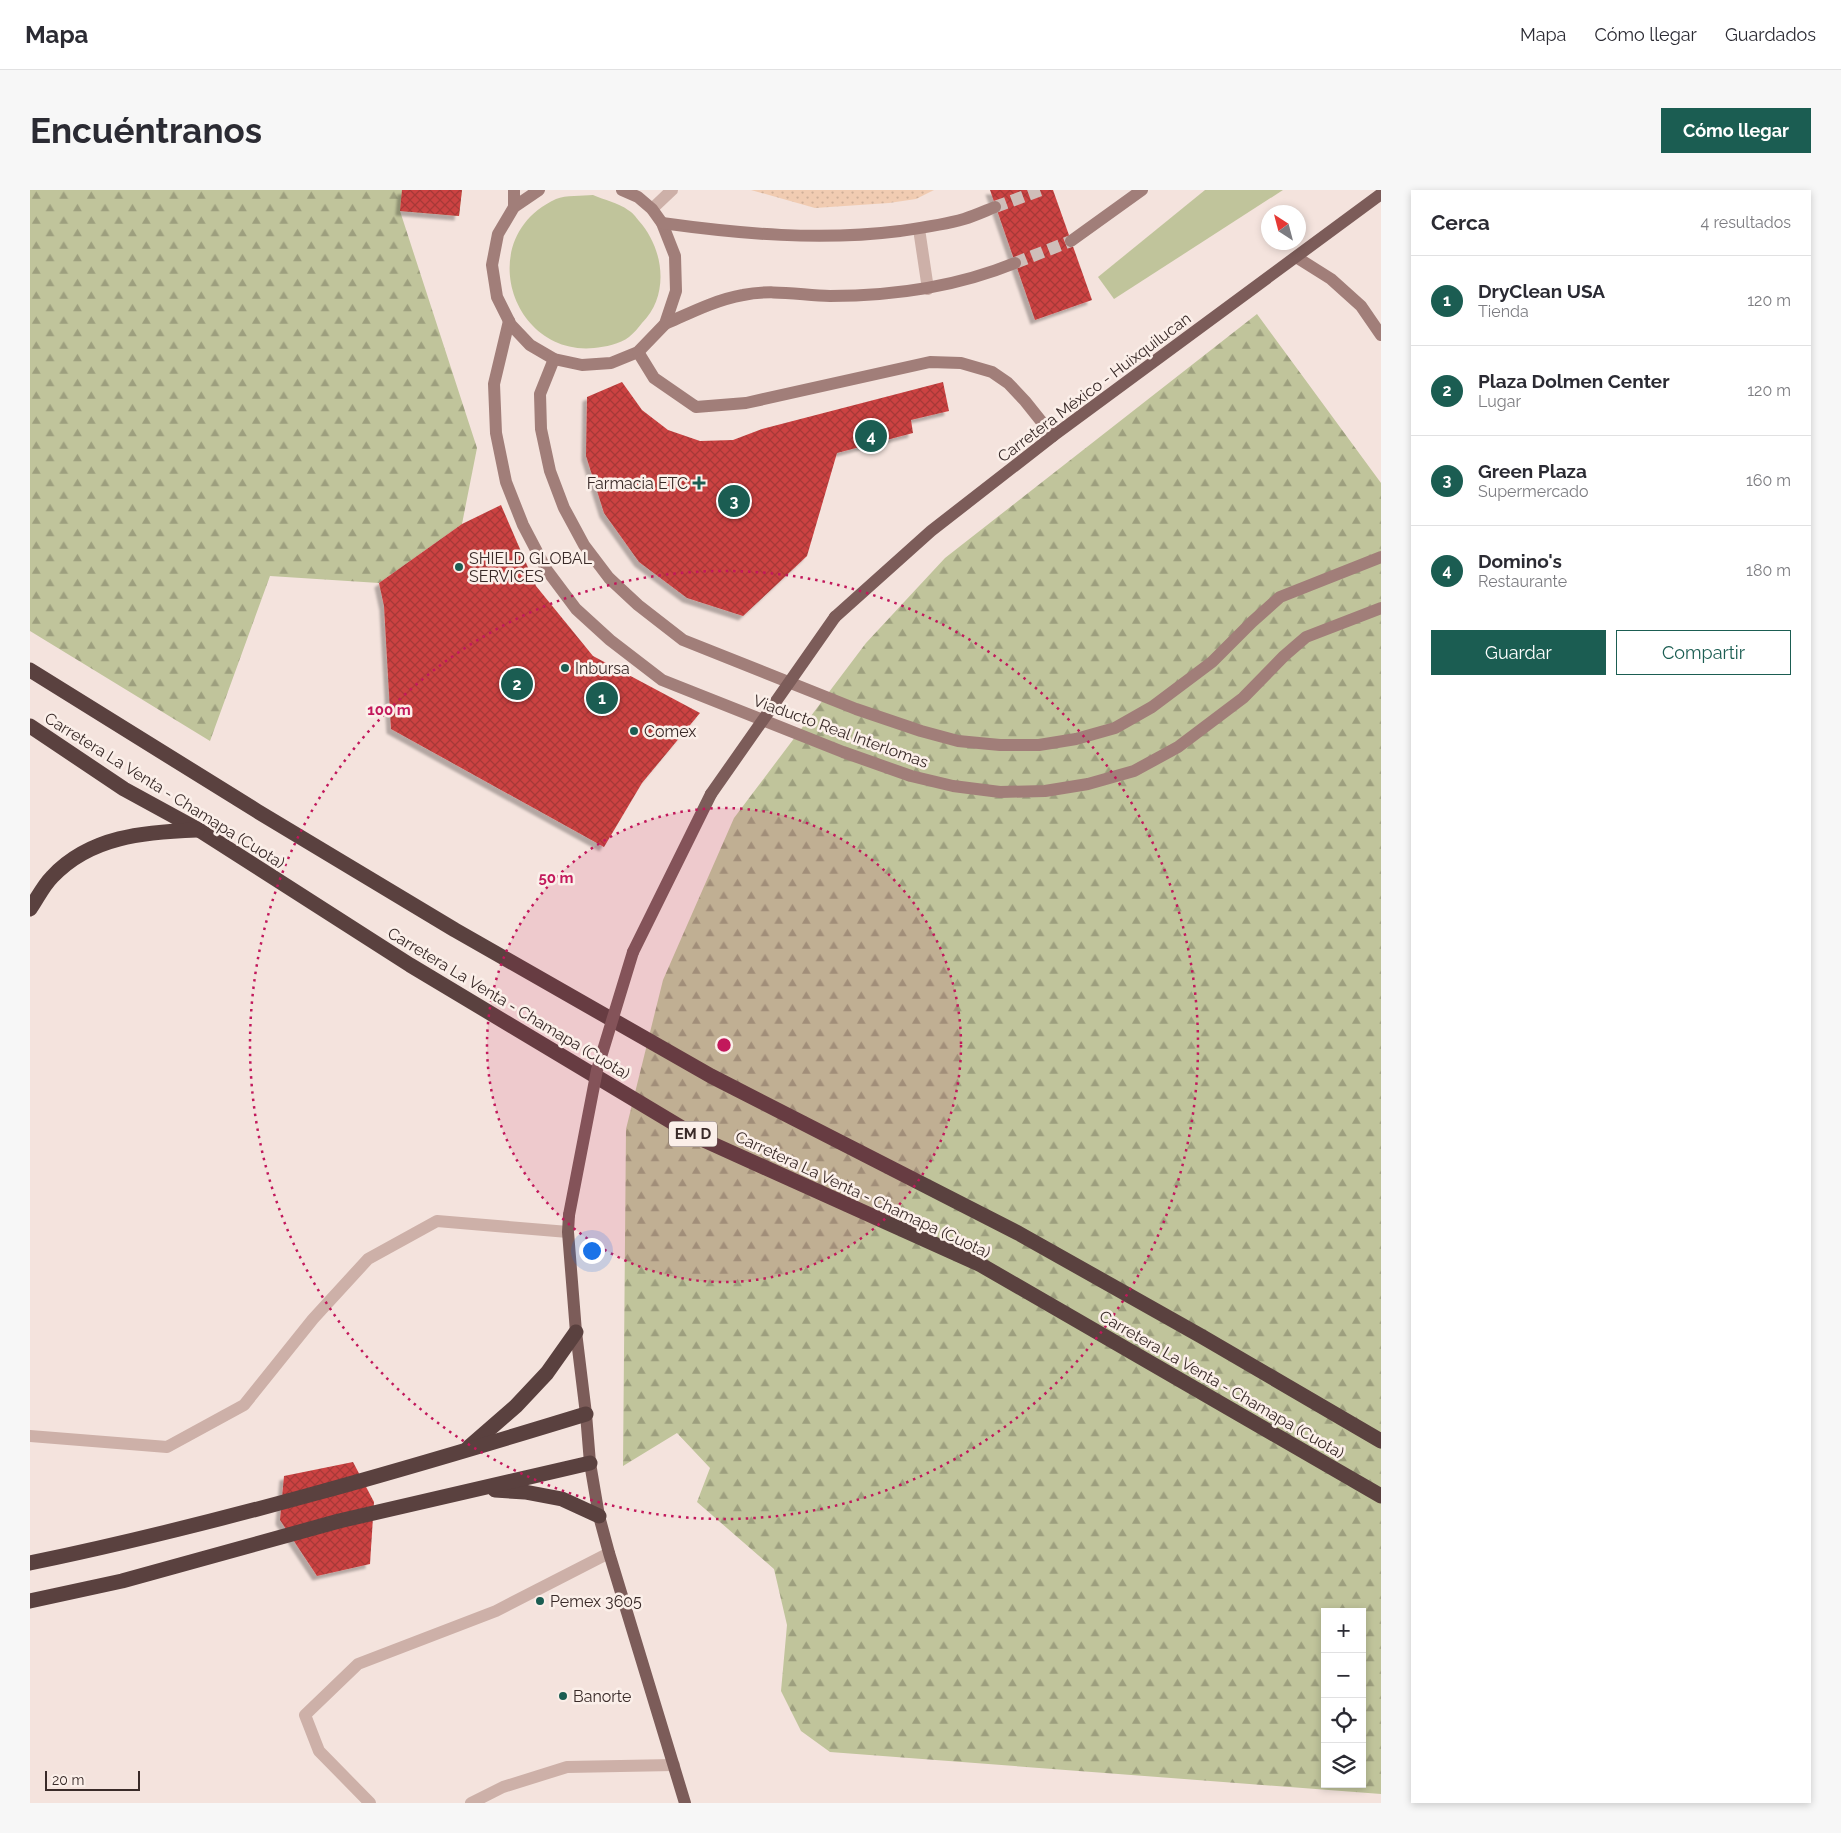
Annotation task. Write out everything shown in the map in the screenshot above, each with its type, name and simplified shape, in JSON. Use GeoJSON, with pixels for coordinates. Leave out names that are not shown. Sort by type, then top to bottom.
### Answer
{"type":"FeatureCollection","features":[{"type":"Feature","properties":{"kind":"highway","name":"Carretera La Venta - Chamapa (Cuota)"},"geometry":{"type":"LineString","coordinates":[[30,670],[257,811],[506,959],[712,1076],[1018,1233],[1201,1336],[1381,1441]]}},
{"type":"Feature","properties":{"kind":"highway","name":"Carretera La Venta - Chamapa (Cuota)"},"geometry":{"type":"LineString","coordinates":[[30,726],[124,789],[199,830],[410,965],[697,1137],[981,1265],[1381,1496]]}},
{"type":"Feature","properties":{"kind":"highway"},"geometry":{"type":"LineString","coordinates":[[30,909],[51,878],[80,854],[105,842],[153,832],[199,830]]}},
{"type":"Feature","properties":{"kind":"highway"},"geometry":{"type":"LineString","coordinates":[[464,1451],[516,1406],[547,1373],[576,1332]]}},
{"type":"Feature","properties":{"kind":"highway"},"geometry":{"type":"LineString","coordinates":[[30,1563],[119,1544],[329,1490],[586,1414]]}},
{"type":"Feature","properties":{"kind":"highway"},"geometry":{"type":"LineString","coordinates":[[30,1601],[122,1581],[339,1521],[590,1463]]}},
{"type":"Feature","properties":{"kind":"highway"},"geometry":{"type":"LineString","coordinates":[[478,1489],[525,1492],[562,1499],[599,1516]]}},
{"type":"Feature","properties":{"kind":"main road"},"geometry":{"type":"LineString","coordinates":[[514,190],[514,207]]}},
{"type":"Feature","properties":{"kind":"main road"},"geometry":{"type":"LineString","coordinates":[[540,190],[514,207],[498,234],[492,265],[497,297],[509,321],[530,345],[554,359],[582,365],[611,363],[638,352],[664,324],[676,291],[675,256],[662,223],[652,209],[636,193],[622,190]]}},
{"type":"Feature","properties":{"kind":"main road"},"geometry":{"type":"LineString","coordinates":[[1071,241],[1126,195],[1142,190]]}},
{"type":"Feature","properties":{"kind":"main road","name":"Carretera México - Huixquilucan"},"geometry":{"type":"LineString","coordinates":[[568,1232],[569,1215],[597,1070],[632,952],[711,794],[835,617],[931,531],[1053,436],[1381,194]]}},
{"type":"Feature","properties":{"kind":"main road"},"geometry":{"type":"LineString","coordinates":[[662,223],[737,232],[822,237],[866,235],[920,229],[963,220],[995,207]]}},
{"type":"Feature","properties":{"kind":"main road"},"geometry":{"type":"LineString","coordinates":[[1296,256],[1331,279],[1361,306],[1381,335]]}},
{"type":"Feature","properties":{"kind":"main road"},"geometry":{"type":"LineString","coordinates":[[664,324],[711,304],[750,294],[766,292],[828,296],[875,295],[928,289],[989,274],[1015,263]]}},
{"type":"Feature","properties":{"kind":"main road","name":"Viaducto Real Interlomas"},"geometry":{"type":"LineString","coordinates":[[509,321],[494,384],[496,433],[506,482],[523,525],[546,569],[576,609],[610,640],[662,680],[842,752],[911,776],[953,786],[1000,792],[1045,791],[1088,784],[1134,772],[1178,747],[1243,698],[1284,656],[1306,637],[1381,608]]}},
{"type":"Feature","properties":{"kind":"main road"},"geometry":{"type":"LineString","coordinates":[[638,352],[654,378],[696,407],[746,403],[930,362],[961,363],[992,372],[1008,383],[1025,400],[1053,436]]}},
{"type":"Feature","properties":{"kind":"main road","name":"Viaducto Real Interlomas"},"geometry":{"type":"LineString","coordinates":[[554,359],[540,394],[542,429],[550,470],[564,508],[584,546],[609,578],[638,605],[683,640],[856,709],[921,731],[958,741],[1000,745],[1039,745],[1076,739],[1115,728],[1152,707],[1212,662],[1280,597],[1381,557]]}},
{"type":"Feature","properties":{"kind":"main road"},"geometry":{"type":"LineString","coordinates":[[568,1232],[576,1332],[590,1463],[599,1516],[685,1803]]}},
{"type":"Feature","properties":{"kind":"street"},"geometry":{"type":"LineString","coordinates":[[652,209],[672,190]]}},
{"type":"Feature","properties":{"kind":"street"},"geometry":{"type":"LineString","coordinates":[[920,229],[928,289]]}},
{"type":"Feature","properties":{"kind":"street"},"geometry":{"type":"LineString","coordinates":[[30,1436],[167,1447],[244,1405],[313,1319],[368,1259],[437,1221],[568,1232]]}},
{"type":"Feature","properties":{"kind":"street"},"geometry":{"type":"LineString","coordinates":[[370,1803],[319,1751],[305,1715],[358,1664],[496,1611],[609,1553]]}},
{"type":"Feature","properties":{"kind":"street"},"geometry":{"type":"LineString","coordinates":[[471,1803],[503,1787],[567,1767],[674,1765]]}},
{"type":"Feature","properties":{"kind":"green space"},"geometry":{"type":"Polygon","coordinates":[[[30,190],[462,190],[459,216],[400,211],[477,448],[462,524],[379,583],[270,576],[210,741],[30,631],[30,190]]]}},
{"type":"Feature","properties":{"kind":"green space"},"geometry":{"type":"Polygon","coordinates":[[[1205,190],[1283,190],[1114,299],[1098,277],[1205,190]]]}},
{"type":"Feature","properties":{"kind":"green space"},"geometry":{"type":"Polygon","coordinates":[[[593,195],[620,205],[635,216],[654,245],[660,272],[660,286],[657,299],[651,312],[634,332],[621,342],[594,348],[565,345],[541,333],[524,314],[513,291],[510,265],[515,239],[530,217],[556,199],[569,196],[593,195]]]}},
{"type":"Feature","properties":{"kind":"green space"},"geometry":{"type":"Polygon","coordinates":[[[1257,314],[1381,483],[1381,1794],[830,1752],[801,1731],[781,1691],[787,1625],[774,1569],[697,1502],[710,1468],[677,1433],[623,1466],[626,1129],[663,980],[734,818],[866,643],[945,558],[1257,314]]]}},
{"type":"Feature","properties":{"kind":"sand"},"geometry":{"type":"Polygon","coordinates":[[[751,190],[934,190],[916,199],[889,203],[815,208],[751,190]]]}},
{"type":"Feature","properties":{"kind":"building"},"geometry":{"type":"Polygon","coordinates":[[[402,190],[462,190],[459,216],[400,211],[402,190]]]}},
{"type":"Feature","properties":{"kind":"building"},"geometry":{"type":"Polygon","coordinates":[[[990,190],[1053,190],[1092,300],[1035,320],[990,190]]]}},
{"type":"Feature","properties":{"kind":"building"},"geometry":{"type":"Polygon","coordinates":[[[622,382],[642,410],[668,430],[700,441],[733,440],[762,429],[943,382],[949,411],[911,420],[913,433],[837,453],[807,556],[743,616],[687,598],[639,562],[604,513],[586,456],[587,397],[622,382]]]}},
{"type":"Feature","properties":{"kind":"building"},"geometry":{"type":"Polygon","coordinates":[[[501,505],[536,586],[593,656],[700,713],[642,783],[604,847],[391,729],[384,606],[379,583],[462,524],[501,505]]]}},
{"type":"Feature","properties":{"kind":"building"},"geometry":{"type":"Polygon","coordinates":[[[353,1462],[374,1502],[370,1564],[317,1576],[280,1520],[284,1476],[353,1462]]]}},
{"type":"Feature","properties":{"kind":"tunnel"},"geometry":{"type":"LineString","coordinates":[[995,207],[1041,190]]}},
{"type":"Feature","properties":{"kind":"tunnel"},"geometry":{"type":"LineString","coordinates":[[1015,263],[1071,241]]}},
{"type":"Feature","properties":{"kind":"place","name":"Domino's"},"geometry":{"type":"Point","coordinates":[871,436]}},
{"type":"Feature","properties":{"kind":"place","name":"Farmacia ETC"},"geometry":{"type":"Point","coordinates":[699,483]}},
{"type":"Feature","properties":{"kind":"place","name":"Green Plaza"},"geometry":{"type":"Point","coordinates":[734,501]}},
{"type":"Feature","properties":{"kind":"place","name":"SHIELD GLOBAL SERVICES"},"geometry":{"type":"Point","coordinates":[459,567]}},
{"type":"Feature","properties":{"kind":"place","name":"Inbursa"},"geometry":{"type":"Point","coordinates":[565,668]}},
{"type":"Feature","properties":{"kind":"place","name":"Plaza Dolmen Center"},"geometry":{"type":"Point","coordinates":[517,684]}},
{"type":"Feature","properties":{"kind":"place","name":"DryClean USA"},"geometry":{"type":"Point","coordinates":[602,698]}},
{"type":"Feature","properties":{"kind":"place","name":"Comex"},"geometry":{"type":"Point","coordinates":[634,731]}},
{"type":"Feature","properties":{"kind":"place","name":"Pemex 3605"},"geometry":{"type":"Point","coordinates":[540,1601]}},
{"type":"Feature","properties":{"kind":"place","name":"Banorte"},"geometry":{"type":"Point","coordinates":[563,1696]}}]}
